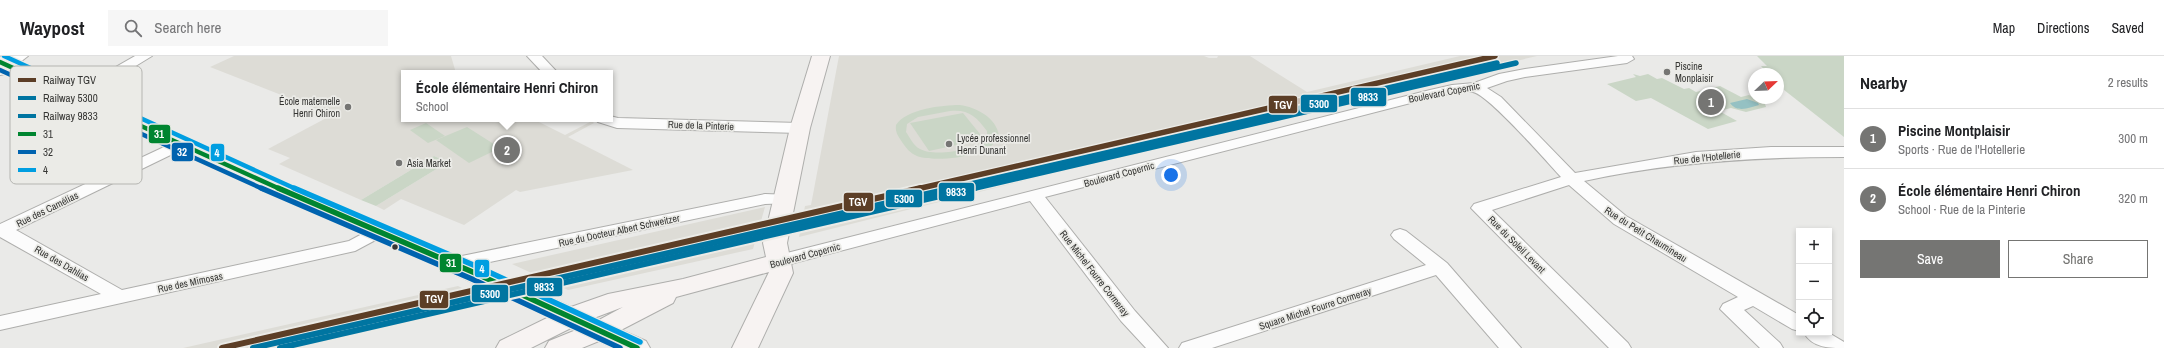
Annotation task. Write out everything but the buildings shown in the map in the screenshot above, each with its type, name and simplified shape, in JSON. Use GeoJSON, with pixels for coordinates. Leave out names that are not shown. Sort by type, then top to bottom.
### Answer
{"type":"FeatureCollection","features":[{"type":"Feature","properties":{"kind":"main road"},"geometry":{"type":"LineString","coordinates":[[801,123],[800,89],[805,56]]}},
{"type":"Feature","properties":{"kind":"main road"},"geometry":{"type":"LineString","coordinates":[[745,348],[778,284],[782,273],[777,252],[786,200],[801,123],[808,106],[821,56]]}},
{"type":"Feature","properties":{"kind":"main road"},"geometry":{"type":"LineString","coordinates":[[142,126],[377,232],[475,273],[638,348]]}},
{"type":"Feature","properties":{"kind":"main road","name":"Boulevard Copernic"},"geometry":{"type":"LineString","coordinates":[[558,348],[600,330],[683,287],[777,252]]}},
{"type":"Feature","properties":{"kind":"main road","name":"Boulevard Copernic"},"geometry":{"type":"LineString","coordinates":[[509,348],[595,306],[625,297],[683,287]]}},
{"type":"Feature","properties":{"kind":"street"},"geometry":{"type":"LineString","coordinates":[[128,66],[145,56]]}},
{"type":"Feature","properties":{"kind":"street"},"geometry":{"type":"LineString","coordinates":[[534,56],[548,70]]}},
{"type":"Feature","properties":{"kind":"street","name":"Boulevard Copernic"},"geometry":{"type":"LineString","coordinates":[[777,252],[1035,196],[1237,142],[1422,96],[1452,89],[1476,87],[1504,77],[1628,59]]}},
{"type":"Feature","properties":{"kind":"street","name":"Rue du Petit Chaumineau"},"geometry":{"type":"LineString","coordinates":[[1476,87],[1500,103],[1571,178],[1620,220],[1796,322]]}},
{"type":"Feature","properties":{"kind":"street","name":"Rue de la Pinterie"},"geometry":{"type":"LineString","coordinates":[[613,122],[801,123]]}},
{"type":"Feature","properties":{"kind":"street","name":"Rue des Camélias"},"geometry":{"type":"LineString","coordinates":[[142,163],[181,144]]}},
{"type":"Feature","properties":{"kind":"street","name":"Rue de l'Hotellerie"},"geometry":{"type":"LineString","coordinates":[[1571,178],[1716,155],[1771,152],[1844,152]]}},
{"type":"Feature","properties":{"kind":"street","name":"Rue du Soleil Levant"},"geometry":{"type":"LineString","coordinates":[[1571,178],[1480,208],[1621,348]]}},
{"type":"Feature","properties":{"kind":"street","name":"Rue des Camélias"},"geometry":{"type":"LineString","coordinates":[[2,231],[99,184]]}},
{"type":"Feature","properties":{"kind":"street","name":"Rue Michel Fourre Cormeray"},"geometry":{"type":"LineString","coordinates":[[1035,196],[1128,316],[1158,348]]}},
{"type":"Feature","properties":{"kind":"street","name":"Rue du Docteur Albert Schweitzer"},"geometry":{"type":"LineString","coordinates":[[452,264],[765,198],[786,200]]}},
{"type":"Feature","properties":{"kind":"street","name":"Rue des Dahlias"},"geometry":{"type":"LineString","coordinates":[[2,231],[120,297]]}},
{"type":"Feature","properties":{"kind":"street","name":"Rue des Mimosas"},"geometry":{"type":"LineString","coordinates":[[0,323],[355,245],[377,232]]}},
{"type":"Feature","properties":{"kind":"street"},"geometry":{"type":"LineString","coordinates":[[1400,235],[1440,267],[1511,348]]}},
{"type":"Feature","properties":{"kind":"street","name":"Square Michel Fourre Cormeray"},"geometry":{"type":"LineString","coordinates":[[1189,348],[1440,267]]}},
{"type":"Feature","properties":{"kind":"street"},"geometry":{"type":"LineString","coordinates":[[1753,298],[1730,309],[1773,348]]}},
{"type":"Feature","properties":{"kind":"street"},"geometry":{"type":"LineString","coordinates":[[1819,336],[1840,348]]}},
{"type":"Feature","properties":{"kind":"shaded area"},"geometry":{"type":"Polygon","coordinates":[[[234,56],[451,56],[455,70],[401,70],[401,122],[539,122],[565,135],[590,122],[593,122],[594,123],[568,137],[633,170],[520,192],[516,190],[464,225],[401,199],[384,210],[376,206],[448,162],[434,156],[361,200],[279,164],[290,158],[268,149],[332,115],[210,67],[234,56]]]}},
{"type":"Feature","properties":{"kind":"shaded area","name":"Lycée professionnel Henri Dunant"},"geometry":{"type":"Polygon","coordinates":[[[839,56],[1204,56],[1209,58],[1217,58],[1218,56],[1250,56],[1307,92],[1460,56],[1537,56],[1240,127],[799,237],[805,206],[811,205],[839,56]]]}},
{"type":"Feature","properties":{"kind":"shaded area"},"geometry":{"type":"Polygon","coordinates":[[[765,207],[753,249],[568,290],[512,264],[765,207]]]}},
{"type":"Feature","properties":{"kind":"shaded area"},"geometry":{"type":"Polygon","coordinates":[[[458,286],[486,300],[280,348],[183,348],[458,286]]]}},
{"type":"Feature","properties":{"kind":"green space"},"geometry":{"type":"Polygon","coordinates":[[[1757,56],[1844,56],[1844,137],[1784,90],[1784,68],[1763,68],[1761,66],[1767,66],[1757,56]]]}},
{"type":"Feature","properties":{"kind":"green space"},"geometry":{"type":"Polygon","coordinates":[[[1633,74],[1640,76],[1648,74],[1657,79],[1662,78],[1684,89],[1689,88],[1696,92],[1720,86],[1741,97],[1748,95],[1748,104],[1765,104],[1766,107],[1746,112],[1731,108],[1719,111],[1737,121],[1708,129],[1651,98],[1636,101],[1607,84],[1636,77],[1633,74]]]}},
{"type":"Feature","properties":{"kind":"green space"},"geometry":{"type":"Polygon","coordinates":[[[952,105],[966,106],[985,114],[994,124],[999,136],[994,143],[986,149],[975,153],[937,159],[917,156],[908,150],[896,132],[896,125],[908,115],[916,112],[934,107],[952,105]],[[956,111],[918,117],[907,124],[906,132],[918,148],[935,152],[954,151],[973,147],[987,140],[987,131],[979,121],[967,112],[956,111]]]}},
{"type":"Feature","properties":{"kind":"green space"},"geometry":{"type":"Polygon","coordinates":[[[963,113],[984,139],[929,151],[910,123],[963,113]]]}},
{"type":"Feature","properties":{"kind":"green space"},"geometry":{"type":"Polygon","coordinates":[[[426,123],[445,136],[428,143],[410,130],[426,123]]]}},
{"type":"Feature","properties":{"kind":"green space"},"geometry":{"type":"Polygon","coordinates":[[[467,127],[500,148],[469,163],[436,140],[467,127]]]}},
{"type":"Feature","properties":{"kind":"green space"},"geometry":{"type":"Polygon","coordinates":[[[434,156],[448,162],[376,206],[361,200],[434,156]]]}},
{"type":"Feature","properties":{"kind":"water"},"geometry":{"type":"Polygon","coordinates":[[[1747,99],[1748,104],[1759,105],[1740,109],[1736,108],[1730,103],[1747,99]]]}},
{"type":"Feature","properties":{"kind":"rail line","name":"TGV"},"geometry":{"type":"LineString","coordinates":[[222,348],[1495,56]]}},
{"type":"Feature","properties":{"kind":"rail line","name":"5300"},"geometry":{"type":"LineString","coordinates":[[253,348],[1497,63]]}},
{"type":"Feature","properties":{"kind":"rail line","name":"9833"},"geometry":{"type":"LineString","coordinates":[[280,348],[1516,63]]}},
{"type":"Feature","properties":{"kind":"transit line","name":"4"},"geometry":{"type":"LineString","coordinates":[[4,56],[26,66]]}},
{"type":"Feature","properties":{"kind":"transit line","name":"31"},"geometry":{"type":"LineString","coordinates":[[0,62],[10,67]]}},
{"type":"Feature","properties":{"kind":"transit line","name":"32"},"geometry":{"type":"LineString","coordinates":[[0,70],[10,75]]}},
{"type":"Feature","properties":{"kind":"transit line","name":"4"},"geometry":{"type":"LineString","coordinates":[[142,119],[359,217],[478,267],[640,342]]}},
{"type":"Feature","properties":{"kind":"transit line","name":"31"},"geometry":{"type":"LineString","coordinates":[[142,126],[356,223],[475,273],[637,348]]}},
{"type":"Feature","properties":{"kind":"transit line","name":"32"},"geometry":{"type":"LineString","coordinates":[[142,134],[353,229],[472,279],[620,348]]}},
{"type":"Feature","properties":{"kind":"place","name":"Piscine Monplaisir"},"geometry":{"type":"Point","coordinates":[1667,72]}},
{"type":"Feature","properties":{"kind":"place","name":"Piscine Montplaisir"},"geometry":{"type":"Point","coordinates":[1711,102]}},
{"type":"Feature","properties":{"kind":"place","name":"École maternelle Henri Chiron"},"geometry":{"type":"Point","coordinates":[348,107]}},
{"type":"Feature","properties":{"kind":"place","name":"Lycée professionnel Henri Dunant"},"geometry":{"type":"Point","coordinates":[949,144]}},
{"type":"Feature","properties":{"kind":"place","name":"École élémentaire Henri Chiron"},"geometry":{"type":"Point","coordinates":[507,150]}},
{"type":"Feature","properties":{"kind":"place","name":"Asia Market"},"geometry":{"type":"Point","coordinates":[399,163]}}]}
